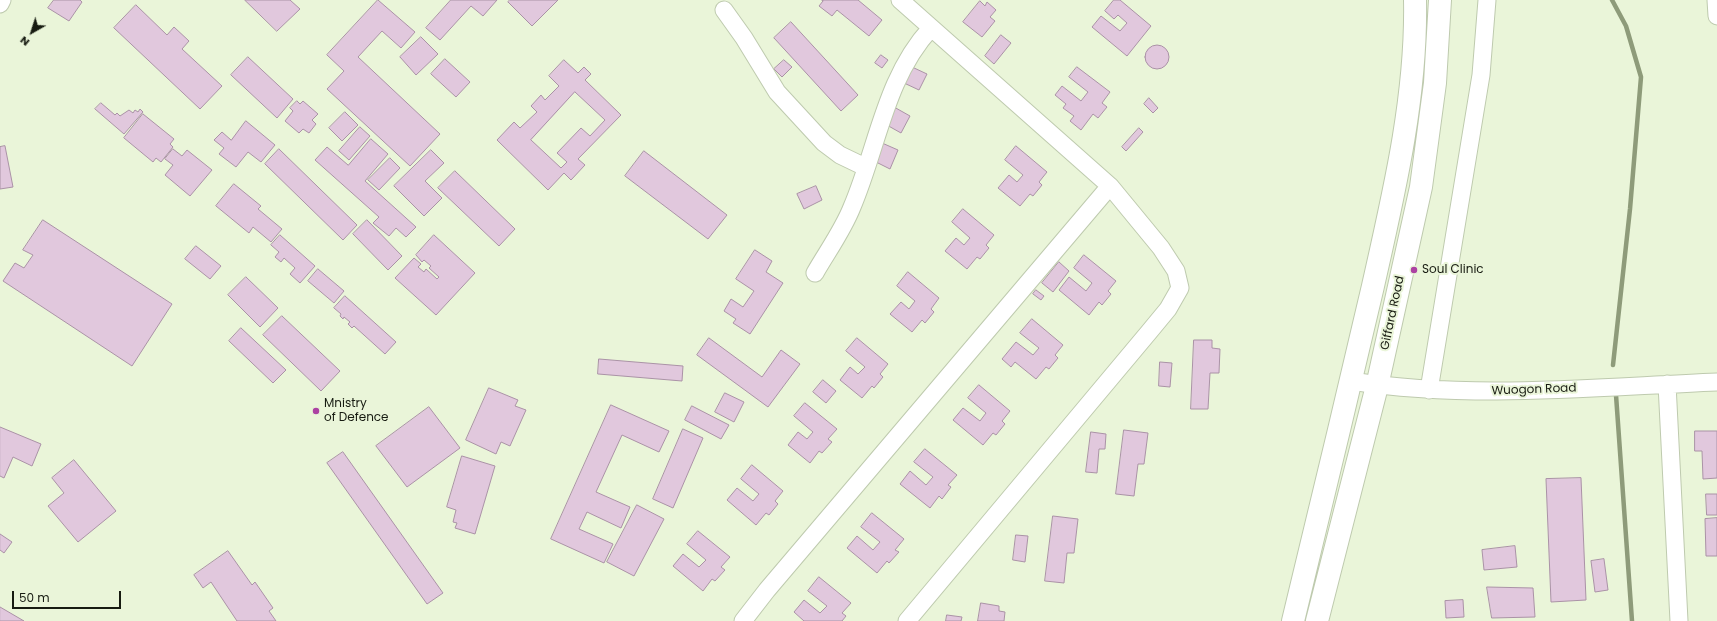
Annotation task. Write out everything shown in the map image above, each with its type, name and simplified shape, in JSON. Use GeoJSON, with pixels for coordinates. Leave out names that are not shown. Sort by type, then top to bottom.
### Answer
{"type":"FeatureCollection","features":[{"type":"Feature","properties":{"kind":"main road"},"geometry":{"type":"LineString","coordinates":[[1293,621],[1351,382],[1393,197],[1410,88],[1415,0]]}},
{"type":"Feature","properties":{"kind":"main road","name":"Giffard Road"},"geometry":{"type":"LineString","coordinates":[[1317,621],[1377,386],[1421,187],[1435,83],[1440,0]]}},
{"type":"Feature","properties":{"kind":"street"},"geometry":{"type":"LineString","coordinates":[[0,4],[2,0]]}},
{"type":"Feature","properties":{"kind":"street"},"geometry":{"type":"LineString","coordinates":[[900,0],[1110,186],[1161,248],[1176,271],[1180,288],[1168,309],[907,621]]}},
{"type":"Feature","properties":{"kind":"street"},"geometry":{"type":"LineString","coordinates":[[1429,390],[1481,75],[1487,0]]}},
{"type":"Feature","properties":{"kind":"street"},"geometry":{"type":"LineString","coordinates":[[1716,0],[1717,16]]}},
{"type":"Feature","properties":{"kind":"street"},"geometry":{"type":"LineString","coordinates":[[724,10],[744,38],[777,92],[824,143],[840,156],[865,167]]}},
{"type":"Feature","properties":{"kind":"street"},"geometry":{"type":"LineString","coordinates":[[815,273],[852,208],[890,93],[918,42],[932,28]]}},
{"type":"Feature","properties":{"kind":"street"},"geometry":{"type":"LineString","coordinates":[[743,621],[767,590],[1110,186]]}},
{"type":"Feature","properties":{"kind":"street","name":"Wuogon Road"},"geometry":{"type":"LineString","coordinates":[[1351,382],[1377,386],[1429,390],[1517,392],[1717,382]]}},
{"type":"Feature","properties":{"kind":"street"},"geometry":{"type":"LineString","coordinates":[[1667,384],[1678,621]]}},
{"type":"Feature","properties":{"kind":"building"},"geometry":{"type":"Polygon","coordinates":[[[54,0],[80,0],[82,2],[69,21],[48,8],[54,0]]]}},
{"type":"Feature","properties":{"kind":"building"},"geometry":{"type":"Polygon","coordinates":[[[245,0],[290,0],[300,9],[277,31],[245,0]]]}},
{"type":"Feature","properties":{"kind":"building"},"geometry":{"type":"Polygon","coordinates":[[[378,0],[415,32],[401,48],[382,31],[358,57],[440,134],[410,166],[327,89],[344,71],[327,55],[378,0]]]}},
{"type":"Feature","properties":{"kind":"building"},"geometry":{"type":"Polygon","coordinates":[[[451,0],[497,0],[483,16],[471,6],[440,40],[426,28],[451,0]]]}},
{"type":"Feature","properties":{"kind":"building"},"geometry":{"type":"Polygon","coordinates":[[[510,0],[558,0],[532,26],[508,2],[510,0]]]}},
{"type":"Feature","properties":{"kind":"building"},"geometry":{"type":"Polygon","coordinates":[[[822,0],[858,0],[882,20],[869,36],[837,10],[832,16],[819,6],[823,1],[822,0]]]}},
{"type":"Feature","properties":{"kind":"building"},"geometry":{"type":"Polygon","coordinates":[[[1114,0],[1120,0],[1151,26],[1127,56],[1092,27],[1101,16],[1120,31],[1127,23],[1118,15],[1114,19],[1105,11],[1114,0]]]}},
{"type":"Feature","properties":{"kind":"building"},"geometry":{"type":"Polygon","coordinates":[[[980,1],[985,6],[987,2],[996,10],[990,17],[995,21],[982,37],[963,22],[980,1]]]}},
{"type":"Feature","properties":{"kind":"building"},"geometry":{"type":"Polygon","coordinates":[[[136,5],[167,35],[174,27],[189,41],[182,49],[222,86],[200,109],[114,28],[136,5]]]}},
{"type":"Feature","properties":{"kind":"building"},"geometry":{"type":"Polygon","coordinates":[[[791,22],[858,95],[841,111],[774,38],[791,22]]]}},
{"type":"Feature","properties":{"kind":"building"},"geometry":{"type":"Polygon","coordinates":[[[1001,35],[1011,43],[994,64],[985,56],[1001,35]]]}},
{"type":"Feature","properties":{"kind":"building"},"geometry":{"type":"Polygon","coordinates":[[[421,37],[438,54],[416,75],[400,57],[421,37]]]}},
{"type":"Feature","properties":{"kind":"building"},"geometry":{"type":"Polygon","coordinates":[[[1157,45],[1165,49],[1169,57],[1165,65],[1157,69],[1149,65],[1145,57],[1149,49],[1157,45]]]}},
{"type":"Feature","properties":{"kind":"building"},"geometry":{"type":"Polygon","coordinates":[[[881,55],[888,60],[882,68],[875,63],[881,55]]]}},
{"type":"Feature","properties":{"kind":"building"},"geometry":{"type":"Polygon","coordinates":[[[248,57],[293,99],[277,118],[231,75],[248,57]]]}},
{"type":"Feature","properties":{"kind":"building"},"geometry":{"type":"Polygon","coordinates":[[[445,59],[470,82],[456,97],[431,74],[445,59]]]}},
{"type":"Feature","properties":{"kind":"building"},"geometry":{"type":"Polygon","coordinates":[[[564,60],[578,73],[584,67],[591,74],[585,80],[621,115],[578,159],[585,165],[571,180],[564,173],[548,190],[497,140],[514,122],[520,128],[537,112],[531,106],[541,95],[545,100],[559,86],[549,76],[564,60]],[[575,92],[531,140],[561,168],[567,162],[557,153],[581,128],[590,136],[605,120],[575,92]]]}},
{"type":"Feature","properties":{"kind":"building"},"geometry":{"type":"Polygon","coordinates":[[[784,60],[792,67],[782,77],[774,69],[784,60]]]}},
{"type":"Feature","properties":{"kind":"building"},"geometry":{"type":"Polygon","coordinates":[[[912,67],[927,74],[919,90],[904,83],[912,67]]]}},
{"type":"Feature","properties":{"kind":"building"},"geometry":{"type":"Polygon","coordinates":[[[1077,67],[1110,92],[1102,103],[1107,107],[1098,118],[1093,114],[1081,130],[1070,121],[1074,116],[1063,108],[1066,104],[1055,95],[1062,86],[1081,101],[1088,92],[1069,77],[1077,67]]]}},
{"type":"Feature","properties":{"kind":"building"},"geometry":{"type":"Polygon","coordinates":[[[1149,98],[1158,108],[1153,113],[1144,104],[1149,98]]]}},
{"type":"Feature","properties":{"kind":"building"},"geometry":{"type":"Polygon","coordinates":[[[297,101],[300,104],[303,101],[318,114],[312,120],[316,124],[309,133],[303,129],[299,133],[285,121],[293,111],[290,108],[297,101]]]}},
{"type":"Feature","properties":{"kind":"building"},"geometry":{"type":"Polygon","coordinates":[[[101,103],[115,115],[117,113],[120,116],[129,110],[133,113],[135,110],[138,112],[140,109],[143,112],[124,134],[95,109],[101,103]]]}},
{"type":"Feature","properties":{"kind":"building"},"geometry":{"type":"Polygon","coordinates":[[[894,107],[910,116],[901,133],[885,124],[894,107]]]}},
{"type":"Feature","properties":{"kind":"building"},"geometry":{"type":"Polygon","coordinates":[[[345,112],[358,125],[342,141],[329,128],[345,112]]]}},
{"type":"Feature","properties":{"kind":"building"},"geometry":{"type":"Polygon","coordinates":[[[143,114],[174,139],[170,144],[173,147],[161,162],[156,158],[153,162],[124,138],[143,114]]]}},
{"type":"Feature","properties":{"kind":"building"},"geometry":{"type":"Polygon","coordinates":[[[246,121],[275,145],[261,162],[248,152],[236,167],[219,154],[224,148],[214,140],[222,132],[231,140],[246,121]]]}},
{"type":"Feature","properties":{"kind":"building"},"geometry":{"type":"Polygon","coordinates":[[[360,127],[370,136],[349,160],[339,151],[360,127]]]}},
{"type":"Feature","properties":{"kind":"building"},"geometry":{"type":"Polygon","coordinates":[[[1139,128],[1143,132],[1126,151],[1122,147],[1139,128]]]}},
{"type":"Feature","properties":{"kind":"building"},"geometry":{"type":"Polygon","coordinates":[[[371,139],[388,154],[365,181],[416,227],[406,237],[396,228],[389,236],[373,223],[379,217],[315,160],[327,147],[348,165],[371,139]]]}},
{"type":"Feature","properties":{"kind":"building"},"geometry":{"type":"Polygon","coordinates":[[[882,143],[898,150],[890,169],[874,161],[882,143]]]}},
{"type":"Feature","properties":{"kind":"building"},"geometry":{"type":"Polygon","coordinates":[[[5,146],[13,187],[0,189],[0,147],[5,146]]]}},
{"type":"Feature","properties":{"kind":"building"},"geometry":{"type":"Polygon","coordinates":[[[1016,146],[1047,172],[1039,182],[1042,185],[1033,196],[1030,194],[1020,206],[998,188],[1009,175],[1017,182],[1023,175],[1005,160],[1016,146]]]}},
{"type":"Feature","properties":{"kind":"building"},"geometry":{"type":"Polygon","coordinates":[[[173,149],[182,156],[187,150],[212,170],[190,196],[165,175],[173,165],[165,159],[173,149]]]}},
{"type":"Feature","properties":{"kind":"building"},"geometry":{"type":"Polygon","coordinates":[[[279,149],[357,225],[343,240],[265,164],[279,149]]]}},
{"type":"Feature","properties":{"kind":"building"},"geometry":{"type":"Polygon","coordinates":[[[431,150],[444,163],[425,181],[442,198],[424,216],[394,186],[431,150]]]}},
{"type":"Feature","properties":{"kind":"building"},"geometry":{"type":"Polygon","coordinates":[[[644,151],[727,215],[708,239],[625,176],[644,151]]]}},
{"type":"Feature","properties":{"kind":"building"},"geometry":{"type":"Polygon","coordinates":[[[390,158],[400,168],[379,190],[368,180],[390,158]]]}},
{"type":"Feature","properties":{"kind":"building"},"geometry":{"type":"Polygon","coordinates":[[[455,171],[515,229],[499,246],[438,188],[455,171]]]}},
{"type":"Feature","properties":{"kind":"building"},"geometry":{"type":"Polygon","coordinates":[[[234,184],[261,206],[258,209],[282,229],[271,242],[253,227],[249,233],[216,206],[234,184]]]}},
{"type":"Feature","properties":{"kind":"building"},"geometry":{"type":"Polygon","coordinates":[[[816,186],[822,200],[804,209],[797,194],[816,186]]]}},
{"type":"Feature","properties":{"kind":"building"},"geometry":{"type":"Polygon","coordinates":[[[963,209],[994,235],[986,245],[989,248],[980,259],[977,257],[967,269],[945,251],[956,238],[964,245],[970,238],[952,222],[963,209]]]}},
{"type":"Feature","properties":{"kind":"building"},"geometry":{"type":"Polygon","coordinates":[[[43,220],[172,304],[132,366],[3,281],[15,263],[24,268],[33,255],[23,250],[43,220]]]}},
{"type":"Feature","properties":{"kind":"building"},"geometry":{"type":"Polygon","coordinates":[[[367,220],[402,256],[388,270],[353,234],[367,220]]]}},
{"type":"Feature","properties":{"kind":"building"},"geometry":{"type":"Polygon","coordinates":[[[280,235],[315,266],[300,283],[290,274],[295,268],[284,258],[281,262],[275,257],[279,252],[271,245],[280,235]]]}},
{"type":"Feature","properties":{"kind":"building"},"geometry":{"type":"Polygon","coordinates":[[[434,235],[475,273],[436,315],[395,278],[414,258],[421,264],[418,267],[424,272],[426,269],[437,279],[439,277],[429,268],[431,266],[424,260],[422,262],[416,255],[434,235]]]}},
{"type":"Feature","properties":{"kind":"building"},"geometry":{"type":"Polygon","coordinates":[[[196,246],[221,266],[210,279],[185,259],[196,246]]]}},
{"type":"Feature","properties":{"kind":"building"},"geometry":{"type":"Polygon","coordinates":[[[755,250],[772,261],[766,272],[783,283],[750,334],[733,323],[736,319],[724,311],[731,299],[743,307],[754,291],[736,279],[755,250]]]}},
{"type":"Feature","properties":{"kind":"building"},"geometry":{"type":"Polygon","coordinates":[[[1084,255],[1116,281],[1108,291],[1111,294],[1102,305],[1099,302],[1089,315],[1059,290],[1069,277],[1086,291],[1092,283],[1074,268],[1084,255]]]}},
{"type":"Feature","properties":{"kind":"building"},"geometry":{"type":"Polygon","coordinates":[[[1059,262],[1069,271],[1053,292],[1042,283],[1059,262]]]}},
{"type":"Feature","properties":{"kind":"building"},"geometry":{"type":"Polygon","coordinates":[[[318,269],[344,291],[334,303],[308,281],[318,269]]]}},
{"type":"Feature","properties":{"kind":"building"},"geometry":{"type":"Polygon","coordinates":[[[908,272],[939,298],[931,309],[934,312],[925,323],[922,320],[912,332],[890,314],[901,302],[909,309],[915,301],[897,286],[908,272]]]}},
{"type":"Feature","properties":{"kind":"building"},"geometry":{"type":"Polygon","coordinates":[[[246,277],[278,308],[260,327],[228,295],[246,277]]]}},
{"type":"Feature","properties":{"kind":"building"},"geometry":{"type":"Polygon","coordinates":[[[1036,290],[1044,296],[1041,300],[1033,294],[1036,290]]]}},
{"type":"Feature","properties":{"kind":"building"},"geometry":{"type":"Polygon","coordinates":[[[345,296],[396,342],[385,354],[354,326],[352,328],[348,324],[350,322],[344,317],[343,319],[340,316],[341,314],[334,308],[345,296]]]}},
{"type":"Feature","properties":{"kind":"building"},"geometry":{"type":"Polygon","coordinates":[[[282,316],[340,371],[321,391],[263,335],[282,316]]]}},
{"type":"Feature","properties":{"kind":"building"},"geometry":{"type":"Polygon","coordinates":[[[1032,319],[1063,345],[1055,355],[1058,358],[1049,369],[1046,367],[1036,379],[1015,362],[1011,367],[1002,359],[1016,342],[1033,355],[1039,348],[1020,333],[1032,319]]]}},
{"type":"Feature","properties":{"kind":"building"},"geometry":{"type":"Polygon","coordinates":[[[241,328],[286,370],[273,383],[229,341],[241,328]]]}},
{"type":"Feature","properties":{"kind":"building"},"geometry":{"type":"Polygon","coordinates":[[[709,338],[762,377],[781,350],[800,364],[768,407],[697,355],[709,338]]]}},
{"type":"Feature","properties":{"kind":"building"},"geometry":{"type":"Polygon","coordinates":[[[857,338],[888,364],[880,374],[883,377],[874,388],[872,386],[862,398],[840,380],[850,367],[858,374],[865,367],[846,351],[857,338]]]}},
{"type":"Feature","properties":{"kind":"building"},"geometry":{"type":"Polygon","coordinates":[[[1194,340],[1212,340],[1212,348],[1220,349],[1219,373],[1210,373],[1208,409],[1191,409],[1194,340]]]}},
{"type":"Feature","properties":{"kind":"building"},"geometry":{"type":"Polygon","coordinates":[[[599,359],[683,366],[682,381],[598,374],[599,359]]]}},
{"type":"Feature","properties":{"kind":"building"},"geometry":{"type":"Polygon","coordinates":[[[1160,362],[1172,363],[1170,387],[1159,386],[1160,362]]]}},
{"type":"Feature","properties":{"kind":"building"},"geometry":{"type":"Polygon","coordinates":[[[823,380],[836,391],[826,403],[813,392],[823,380]]]}},
{"type":"Feature","properties":{"kind":"building"},"geometry":{"type":"Polygon","coordinates":[[[979,385],[1010,411],[1002,421],[1005,424],[996,435],[993,433],[983,445],[953,420],[963,408],[980,421],[986,413],[968,398],[979,385]]]}},
{"type":"Feature","properties":{"kind":"building"},"geometry":{"type":"Polygon","coordinates":[[[489,388],[518,400],[515,406],[526,410],[510,446],[501,442],[496,454],[466,440],[489,388]]]}},
{"type":"Feature","properties":{"kind":"building"},"geometry":{"type":"Polygon","coordinates":[[[725,393],[744,402],[734,422],[715,412],[725,393]]]}},
{"type":"Feature","properties":{"kind":"building"},"geometry":{"type":"Polygon","coordinates":[[[805,403],[837,429],[828,439],[832,442],[822,453],[819,451],[810,463],[788,445],[798,432],[807,439],[813,432],[794,416],[805,403]]]}},
{"type":"Feature","properties":{"kind":"building"},"geometry":{"type":"Polygon","coordinates":[[[611,405],[669,431],[659,452],[622,435],[596,492],[630,507],[621,528],[587,512],[579,529],[613,544],[604,563],[551,539],[611,405]]]}},
{"type":"Feature","properties":{"kind":"building"},"geometry":{"type":"Polygon","coordinates":[[[692,406],[729,425],[721,439],[685,420],[692,406]]]}},
{"type":"Feature","properties":{"kind":"building"},"geometry":{"type":"Polygon","coordinates":[[[429,407],[460,448],[407,487],[376,446],[429,407]]]}},
{"type":"Feature","properties":{"kind":"building"},"geometry":{"type":"Polygon","coordinates":[[[0,427],[41,444],[32,466],[13,457],[4,478],[0,476],[0,427]]]}},
{"type":"Feature","properties":{"kind":"building"},"geometry":{"type":"Polygon","coordinates":[[[683,429],[703,438],[673,508],[653,499],[683,429]]]}},
{"type":"Feature","properties":{"kind":"building"},"geometry":{"type":"Polygon","coordinates":[[[1124,430],[1148,433],[1144,464],[1138,464],[1134,496],[1116,494],[1124,430]]]}},
{"type":"Feature","properties":{"kind":"building"},"geometry":{"type":"Polygon","coordinates":[[[1695,431],[1717,431],[1717,478],[1703,479],[1702,451],[1695,451],[1695,431]]]}},
{"type":"Feature","properties":{"kind":"building"},"geometry":{"type":"Polygon","coordinates":[[[1091,432],[1106,434],[1105,449],[1099,449],[1097,473],[1086,472],[1091,432]]]}},
{"type":"Feature","properties":{"kind":"building"},"geometry":{"type":"Polygon","coordinates":[[[925,449],[957,475],[948,485],[951,487],[942,499],[939,496],[930,508],[900,484],[910,471],[926,485],[933,477],[914,462],[925,449]]]}},
{"type":"Feature","properties":{"kind":"building"},"geometry":{"type":"Polygon","coordinates":[[[343,452],[443,593],[427,604],[327,463],[343,452]]]}},
{"type":"Feature","properties":{"kind":"building"},"geometry":{"type":"Polygon","coordinates":[[[462,456],[495,466],[475,534],[455,528],[457,523],[453,522],[456,510],[447,507],[462,456]]]}},
{"type":"Feature","properties":{"kind":"building"},"geometry":{"type":"Polygon","coordinates":[[[74,460],[116,511],[78,542],[48,506],[64,493],[52,478],[74,460]]]}},
{"type":"Feature","properties":{"kind":"building"},"geometry":{"type":"Polygon","coordinates":[[[752,465],[783,491],[775,501],[778,504],[769,515],[766,513],[756,525],[727,500],[737,488],[753,501],[759,494],[741,479],[752,465]]]}},
{"type":"Feature","properties":{"kind":"building"},"geometry":{"type":"Polygon","coordinates":[[[1581,478],[1586,600],[1551,602],[1546,479],[1581,478]]]}},
{"type":"Feature","properties":{"kind":"building"},"geometry":{"type":"Polygon","coordinates":[[[1706,494],[1717,494],[1717,515],[1707,515],[1706,494]]]}},
{"type":"Feature","properties":{"kind":"building"},"geometry":{"type":"Polygon","coordinates":[[[637,505],[664,519],[634,576],[607,562],[637,505]]]}},
{"type":"Feature","properties":{"kind":"building"},"geometry":{"type":"Polygon","coordinates":[[[872,513],[904,539],[895,550],[899,552],[889,563],[887,561],[877,573],[847,548],[857,536],[873,550],[880,542],[861,527],[872,513]]]}},
{"type":"Feature","properties":{"kind":"building"},"geometry":{"type":"Polygon","coordinates":[[[1053,516],[1078,519],[1074,553],[1067,553],[1064,583],[1045,581],[1053,516]]]}},
{"type":"Feature","properties":{"kind":"building"},"geometry":{"type":"Polygon","coordinates":[[[1717,518],[1717,556],[1706,556],[1705,519],[1717,518]]]}},
{"type":"Feature","properties":{"kind":"building"},"geometry":{"type":"Polygon","coordinates":[[[698,531],[730,557],[721,567],[725,570],[715,581],[712,579],[703,591],[673,566],[683,554],[699,567],[706,560],[687,544],[698,531]]]}},
{"type":"Feature","properties":{"kind":"building"},"geometry":{"type":"Polygon","coordinates":[[[0,534],[12,542],[4,553],[0,550],[0,534]]]}},
{"type":"Feature","properties":{"kind":"building"},"geometry":{"type":"Polygon","coordinates":[[[1016,535],[1028,536],[1025,562],[1013,560],[1016,535]]]}},
{"type":"Feature","properties":{"kind":"building"},"geometry":{"type":"Polygon","coordinates":[[[1515,546],[1517,567],[1484,570],[1482,550],[1515,546]]]}},
{"type":"Feature","properties":{"kind":"building"},"geometry":{"type":"Polygon","coordinates":[[[228,551],[252,585],[255,582],[273,608],[269,611],[276,621],[237,621],[211,582],[203,588],[194,575],[228,551]]]}},
{"type":"Feature","properties":{"kind":"building"},"geometry":{"type":"Polygon","coordinates":[[[1604,559],[1608,590],[1595,592],[1591,561],[1604,559]]]}},
{"type":"Feature","properties":{"kind":"building"},"geometry":{"type":"Polygon","coordinates":[[[819,577],[851,603],[842,613],[846,616],[842,621],[804,621],[794,612],[804,600],[820,613],[827,606],[808,591],[819,577]]]}},
{"type":"Feature","properties":{"kind":"building"},"geometry":{"type":"Polygon","coordinates":[[[1487,587],[1533,588],[1535,617],[1492,618],[1487,587]]]}},
{"type":"Feature","properties":{"kind":"building"},"geometry":{"type":"Polygon","coordinates":[[[1463,600],[1464,617],[1446,618],[1445,601],[1463,600]]]}},
{"type":"Feature","properties":{"kind":"building"},"geometry":{"type":"Polygon","coordinates":[[[981,603],[999,606],[999,611],[1005,612],[1004,621],[978,621],[981,603]]]}},
{"type":"Feature","properties":{"kind":"building"},"geometry":{"type":"Polygon","coordinates":[[[0,607],[24,621],[0,621],[0,607]]]}},
{"type":"Feature","properties":{"kind":"building"},"geometry":{"type":"Polygon","coordinates":[[[947,615],[962,617],[961,621],[946,621],[947,615]]]}},
{"type":"Feature","properties":{"kind":"waterway"},"geometry":{"type":"LineString","coordinates":[[1612,0],[1626,26],[1641,77],[1630,209],[1613,365]]}},
{"type":"Feature","properties":{"kind":"waterway"},"geometry":{"type":"LineString","coordinates":[[1616,395],[1632,621]]}},
{"type":"Feature","properties":{"kind":"place","name":"Soul Clinic"},"geometry":{"type":"Point","coordinates":[1414,270]}},
{"type":"Feature","properties":{"kind":"place","name":"Mnistry of Defence"},"geometry":{"type":"Point","coordinates":[316,411]}}]}
